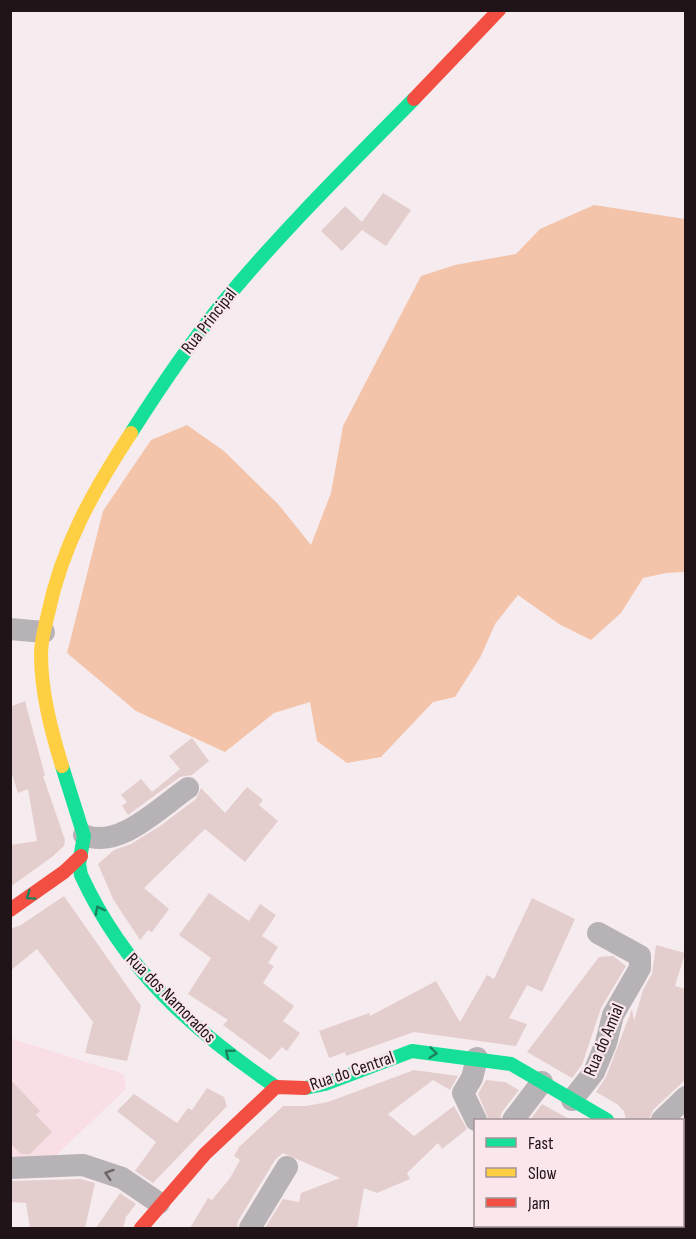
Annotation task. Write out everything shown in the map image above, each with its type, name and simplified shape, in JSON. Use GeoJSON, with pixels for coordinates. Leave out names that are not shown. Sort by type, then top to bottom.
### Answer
{"type":"FeatureCollection","features":[{"type":"Feature","properties":{"kind":"street","name":"Rua Principal"},"geometry":{"type":"LineString","coordinates":[[44,700],[41,653],[59,562],[79,514],[184,352],[236,286],[499,10]]}},
{"type":"Feature","properties":{"kind":"street"},"geometry":{"type":"LineString","coordinates":[[10,629],[44,632]]}},
{"type":"Feature","properties":{"kind":"street","name":"Rua dos Namorados"},"geometry":{"type":"LineString","coordinates":[[44,700],[83,845],[79,871],[111,935],[135,967],[206,1034],[276,1087]]}},
{"type":"Feature","properties":{"kind":"street"},"geometry":{"type":"LineString","coordinates":[[10,910],[64,872],[83,845],[95,839],[106,839],[128,829],[188,788]]}},
{"type":"Feature","properties":{"kind":"street","name":"Rua do Amial"},"geometry":{"type":"LineString","coordinates":[[580,1110],[606,1043],[613,1015],[640,968],[640,956],[598,933]]}},
{"type":"Feature","properties":{"kind":"street","name":"Rua do Central"},"geometry":{"type":"LineString","coordinates":[[276,1087],[303,1088],[325,1084],[412,1051],[511,1064],[542,1082],[580,1110],[604,1119]]}},
{"type":"Feature","properties":{"kind":"street"},"geometry":{"type":"LineString","coordinates":[[476,1119],[463,1093],[472,1078],[477,1058]]}},
{"type":"Feature","properties":{"kind":"street"},"geometry":{"type":"LineString","coordinates":[[514,1119],[542,1082]]}},
{"type":"Feature","properties":{"kind":"street"},"geometry":{"type":"LineString","coordinates":[[141,1228],[159,1203],[220,1137],[276,1087]]}},
{"type":"Feature","properties":{"kind":"street"},"geometry":{"type":"LineString","coordinates":[[663,1119],[686,1097]]}},
{"type":"Feature","properties":{"kind":"street"},"geometry":{"type":"LineString","coordinates":[[10,1168],[83,1165],[122,1178],[159,1203]]}},
{"type":"Feature","properties":{"kind":"street"},"geometry":{"type":"LineString","coordinates":[[250,1228],[287,1167]]}},
{"type":"Feature","properties":{"kind":"shaded area"},"geometry":{"type":"Polygon","coordinates":[[[594,205],[685,219],[685,572],[643,578],[621,613],[591,640],[559,624],[518,595],[495,624],[481,656],[455,697],[433,702],[381,757],[347,763],[317,741],[310,702],[274,713],[225,752],[136,711],[67,653],[103,511],[151,440],[187,425],[224,451],[278,504],[311,545],[331,493],[343,426],[421,276],[455,265],[516,254],[540,229],[594,205]]]}},
{"type":"Feature","properties":{"kind":"shaded area"},"geometry":{"type":"Polygon","coordinates":[[[10,1038],[124,1074],[126,1089],[53,1158],[11,1163],[10,1038]]]}},
{"type":"Feature","properties":{"kind":"building"},"geometry":{"type":"Polygon","coordinates":[[[383,193],[411,210],[386,246],[362,230],[342,251],[321,231],[345,206],[362,222],[383,193]]]}},
{"type":"Feature","properties":{"kind":"building"},"geometry":{"type":"Polygon","coordinates":[[[25,701],[45,776],[43,776],[65,840],[64,846],[52,857],[10,887],[10,845],[37,841],[28,789],[18,793],[10,768],[10,707],[25,701]]]}},
{"type":"Feature","properties":{"kind":"building"},"geometry":{"type":"Polygon","coordinates":[[[192,738],[209,761],[192,775],[180,777],[128,815],[122,806],[127,802],[121,795],[141,779],[152,792],[180,769],[169,756],[192,738]]]}},
{"type":"Feature","properties":{"kind":"building"},"geometry":{"type":"Polygon","coordinates":[[[247,787],[263,800],[259,805],[278,821],[245,862],[205,829],[144,888],[169,909],[152,932],[148,930],[140,940],[113,899],[98,864],[114,850],[131,844],[160,826],[196,799],[201,788],[225,813],[247,787]]]}},
{"type":"Feature","properties":{"kind":"building"},"geometry":{"type":"Polygon","coordinates":[[[209,893],[249,921],[260,904],[276,915],[262,936],[278,947],[268,963],[274,966],[263,983],[294,1006],[283,1021],[300,1033],[287,1051],[282,1047],[270,1060],[223,1025],[228,1020],[188,994],[211,958],[179,935],[209,893]]]}},
{"type":"Feature","properties":{"kind":"building"},"geometry":{"type":"Polygon","coordinates":[[[64,896],[141,1006],[127,1061],[85,1053],[93,1022],[37,949],[10,971],[10,929],[21,925],[64,896]]]}},
{"type":"Feature","properties":{"kind":"building"},"geometry":{"type":"Polygon","coordinates":[[[532,898],[575,919],[542,992],[527,985],[509,1018],[527,1024],[516,1046],[414,1032],[346,1056],[345,1052],[329,1058],[319,1031],[369,1013],[370,1016],[436,981],[460,1022],[487,975],[494,979],[532,898]]]}},
{"type":"Feature","properties":{"kind":"building"},"geometry":{"type":"Polygon","coordinates":[[[656,945],[685,953],[675,986],[686,989],[686,1079],[653,1110],[649,1119],[626,1119],[624,1111],[617,1104],[596,1092],[606,1077],[632,1009],[634,1021],[643,990],[652,974],[656,945]]]}},
{"type":"Feature","properties":{"kind":"building"},"geometry":{"type":"Polygon","coordinates":[[[613,956],[626,966],[601,1008],[582,1065],[572,1078],[527,1052],[599,957],[613,956]]]}},
{"type":"Feature","properties":{"kind":"building"},"geometry":{"type":"Polygon","coordinates":[[[414,1070],[458,1076],[450,1090],[433,1080],[388,1114],[414,1136],[454,1106],[467,1129],[442,1149],[438,1143],[407,1173],[410,1179],[377,1193],[364,1188],[357,1228],[265,1228],[283,1199],[299,1202],[301,1193],[340,1178],[283,1153],[275,1160],[238,1221],[237,1228],[190,1228],[208,1198],[212,1200],[230,1178],[240,1160],[234,1156],[239,1147],[283,1106],[306,1106],[328,1102],[414,1070]]]}},
{"type":"Feature","properties":{"kind":"building"},"geometry":{"type":"Polygon","coordinates":[[[10,1079],[40,1111],[36,1115],[52,1132],[30,1154],[21,1154],[10,1143],[10,1079]]]}},
{"type":"Feature","properties":{"kind":"building"},"geometry":{"type":"Polygon","coordinates":[[[486,1080],[505,1082],[519,1090],[502,1112],[500,1119],[489,1119],[478,1094],[486,1080]]]}},
{"type":"Feature","properties":{"kind":"building"},"geometry":{"type":"Polygon","coordinates":[[[207,1088],[224,1097],[227,1106],[153,1183],[135,1171],[156,1142],[117,1111],[134,1094],[177,1123],[188,1108],[192,1110],[207,1088]]]}},
{"type":"Feature","properties":{"kind":"building"},"geometry":{"type":"Polygon","coordinates":[[[542,1104],[569,1119],[531,1119],[542,1104]]]}},
{"type":"Feature","properties":{"kind":"building"},"geometry":{"type":"Polygon","coordinates":[[[81,1179],[95,1183],[85,1228],[30,1228],[26,1203],[10,1202],[10,1181],[81,1179]]]}},
{"type":"Feature","properties":{"kind":"building"},"geometry":{"type":"Polygon","coordinates":[[[120,1193],[136,1204],[126,1217],[123,1228],[96,1228],[120,1193]]]}},
{"type":"Feature","properties":{"kind":"traffic: fast"},"geometry":{"type":"LineString","coordinates":[[131,433],[185,352],[220,306],[266,252],[414,99]]}},
{"type":"Feature","properties":{"kind":"traffic: fast"},"geometry":{"type":"LineString","coordinates":[[62,766],[84,836],[79,864],[81,875],[118,940],[163,995],[216,1043],[276,1087]]}},
{"type":"Feature","properties":{"kind":"traffic: fast"},"geometry":{"type":"LineString","coordinates":[[305,1088],[325,1084],[412,1051],[511,1064],[605,1119]]}},
{"type":"Feature","properties":{"kind":"traffic: slow"},"geometry":{"type":"LineString","coordinates":[[62,766],[45,697],[41,654],[43,634],[54,589],[70,542],[104,476],[131,433]]}},
{"type":"Feature","properties":{"kind":"traffic: jam"},"geometry":{"type":"LineString","coordinates":[[414,99],[499,10]]}},
{"type":"Feature","properties":{"kind":"traffic: jam"},"geometry":{"type":"LineString","coordinates":[[10,910],[64,872],[81,856]]}},
{"type":"Feature","properties":{"kind":"traffic: jam"},"geometry":{"type":"LineString","coordinates":[[141,1228],[205,1154],[276,1087],[305,1088]]}}]}
